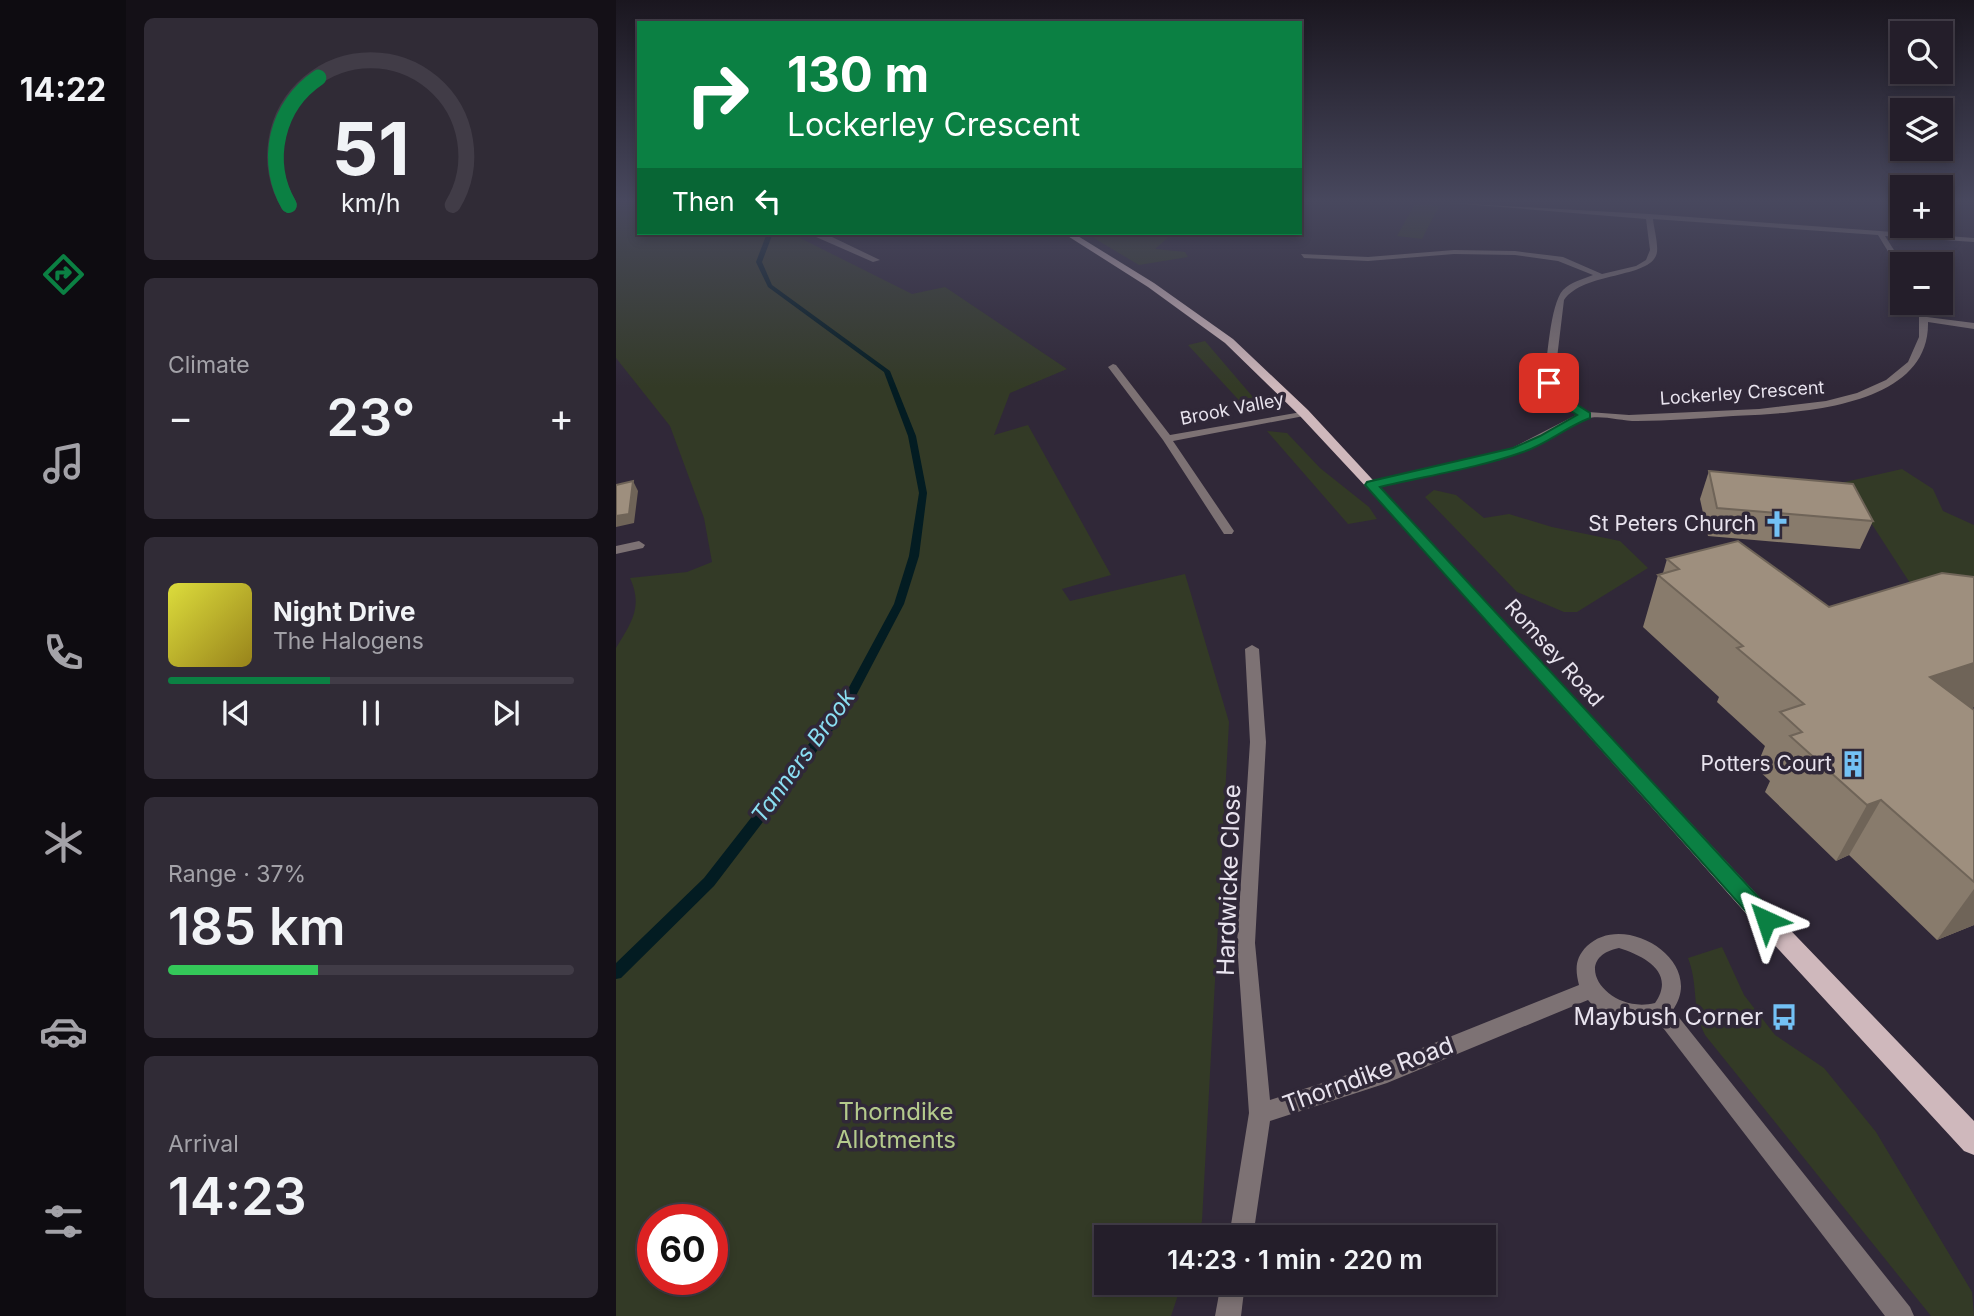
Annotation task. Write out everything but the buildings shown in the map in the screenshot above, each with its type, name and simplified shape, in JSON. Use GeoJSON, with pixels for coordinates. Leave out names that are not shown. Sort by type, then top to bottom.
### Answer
{"type":"FeatureCollection","features":[{"type":"Feature","properties":{"kind":"main road","name":"Romsey Road"},"geometry":{"type":"LineString","coordinates":[[1118,264],[1229,341],[1304,413],[1766,920],[1974,1141]]}},
{"type":"Feature","properties":{"kind":"street"},"geometry":{"type":"LineString","coordinates":[[1573,264],[1601,276]]}},
{"type":"Feature","properties":{"kind":"street"},"geometry":{"type":"LineString","coordinates":[[1586,415],[1561,400],[1549,383],[1562,294],[1574,284],[1642,264]]}},
{"type":"Feature","properties":{"kind":"street","name":"Lockerley Crescent"},"geometry":{"type":"LineString","coordinates":[[1586,415],[1638,418],[1770,411],[1843,402],[1879,387],[1905,369],[1918,349],[1924,315]]}},
{"type":"Feature","properties":{"kind":"street"},"geometry":{"type":"LineString","coordinates":[[1925,319],[1974,326]]}},
{"type":"Feature","properties":{"kind":"street","name":"Brook Valley"},"geometry":{"type":"LineString","coordinates":[[1113,367],[1167,439],[1228,531]]}},
{"type":"Feature","properties":{"kind":"street","name":"Brook Valley"},"geometry":{"type":"LineString","coordinates":[[1167,439],[1304,413]]}},
{"type":"Feature","properties":{"kind":"street"},"geometry":{"type":"LineString","coordinates":[[1371,485],[1517,450],[1545,439],[1569,422],[1586,415]]}},
{"type":"Feature","properties":{"kind":"street"},"geometry":{"type":"LineString","coordinates":[[616,550],[639,545]]}},
{"type":"Feature","properties":{"kind":"street","name":"Hardwicke Close"},"geometry":{"type":"LineString","coordinates":[[1252,649],[1258,742],[1247,943],[1261,1113]]}},
{"type":"Feature","properties":{"kind":"street"},"geometry":{"type":"LineString","coordinates":[[1619,940],[1635,944],[1654,954],[1667,969],[1673,984],[1672,992],[1661,1010],[1644,1016],[1626,1014],[1605,1004],[1592,989],[1585,965],[1593,950],[1603,943],[1619,940]]}},
{"type":"Feature","properties":{"kind":"street","name":"Thorndike Road"},"geometry":{"type":"LineString","coordinates":[[1243,1225],[1261,1113],[1360,1083],[1592,989]]}},
{"type":"Feature","properties":{"kind":"street"},"geometry":{"type":"LineString","coordinates":[[1661,1010],[1900,1316]]}},
{"type":"Feature","properties":{"kind":"street"},"geometry":{"type":"LineString","coordinates":[[1228,1316],[1231,1295]]}},
{"type":"Feature","properties":{"kind":"green space","name":"Thorndike Allotments"},"geometry":{"type":"Polygon","coordinates":[[[616,264],[853,264],[912,294],[945,287],[1067,369],[1010,393],[994,435],[1028,425],[1111,575],[1062,589],[1070,601],[1185,574],[1229,722],[1202,1221],[1201,1225],[1094,1225],[1094,1295],[1178,1295],[1171,1316],[616,1316],[616,648],[631,622],[636,606],[630,578],[687,572],[712,562],[704,518],[670,426],[616,358],[616,264]]]}},
{"type":"Feature","properties":{"kind":"green space"},"geometry":{"type":"Polygon","coordinates":[[[1205,341],[1252,396],[1255,401],[1247,409],[1188,345],[1205,341]]]}},
{"type":"Feature","properties":{"kind":"green space"},"geometry":{"type":"Polygon","coordinates":[[[1267,431],[1287,433],[1320,468],[1369,507],[1377,519],[1348,524],[1267,431]]]}},
{"type":"Feature","properties":{"kind":"green space"},"geometry":{"type":"Polygon","coordinates":[[[1902,469],[1933,489],[1943,511],[1974,525],[1974,583],[1910,583],[1864,512],[1836,484],[1902,469]]]}},
{"type":"Feature","properties":{"kind":"green space"},"geometry":{"type":"Polygon","coordinates":[[[1434,490],[1456,495],[1484,518],[1509,514],[1552,527],[1620,541],[1648,568],[1577,612],[1564,612],[1517,592],[1425,497],[1434,490]]]}},
{"type":"Feature","properties":{"kind":"green space"},"geometry":{"type":"Polygon","coordinates":[[[1722,947],[1744,995],[1775,1035],[1824,1068],[1876,1132],[1972,1292],[1974,1316],[1931,1316],[1705,1035],[1698,1015],[1688,958],[1722,947]]]}},
{"type":"Feature","properties":{"kind":"waterway","name":"Tanners Brook"},"geometry":{"type":"LineString","coordinates":[[616,973],[709,882],[845,706],[899,604],[914,556],[923,493],[912,436],[887,371],[770,286],[760,264]]}},
{"type":"Feature","properties":{"kind":"place","name":"St Peters Church"},"geometry":{"type":"Point","coordinates":[1777,524]}},
{"type":"Feature","properties":{"kind":"place","name":"Potters Court"},"geometry":{"type":"Point","coordinates":[1853,764]}},
{"type":"Feature","properties":{"kind":"place","name":"Maybush Corner"},"geometry":{"type":"Point","coordinates":[1784,1017]}},
{"type":"Feature","properties":{"kind":"route"},"geometry":{"type":"LineString","coordinates":[[1549,383],[1561,400],[1586,415],[1569,422],[1545,439],[1517,450],[1371,485],[1766,920]]}}]}
